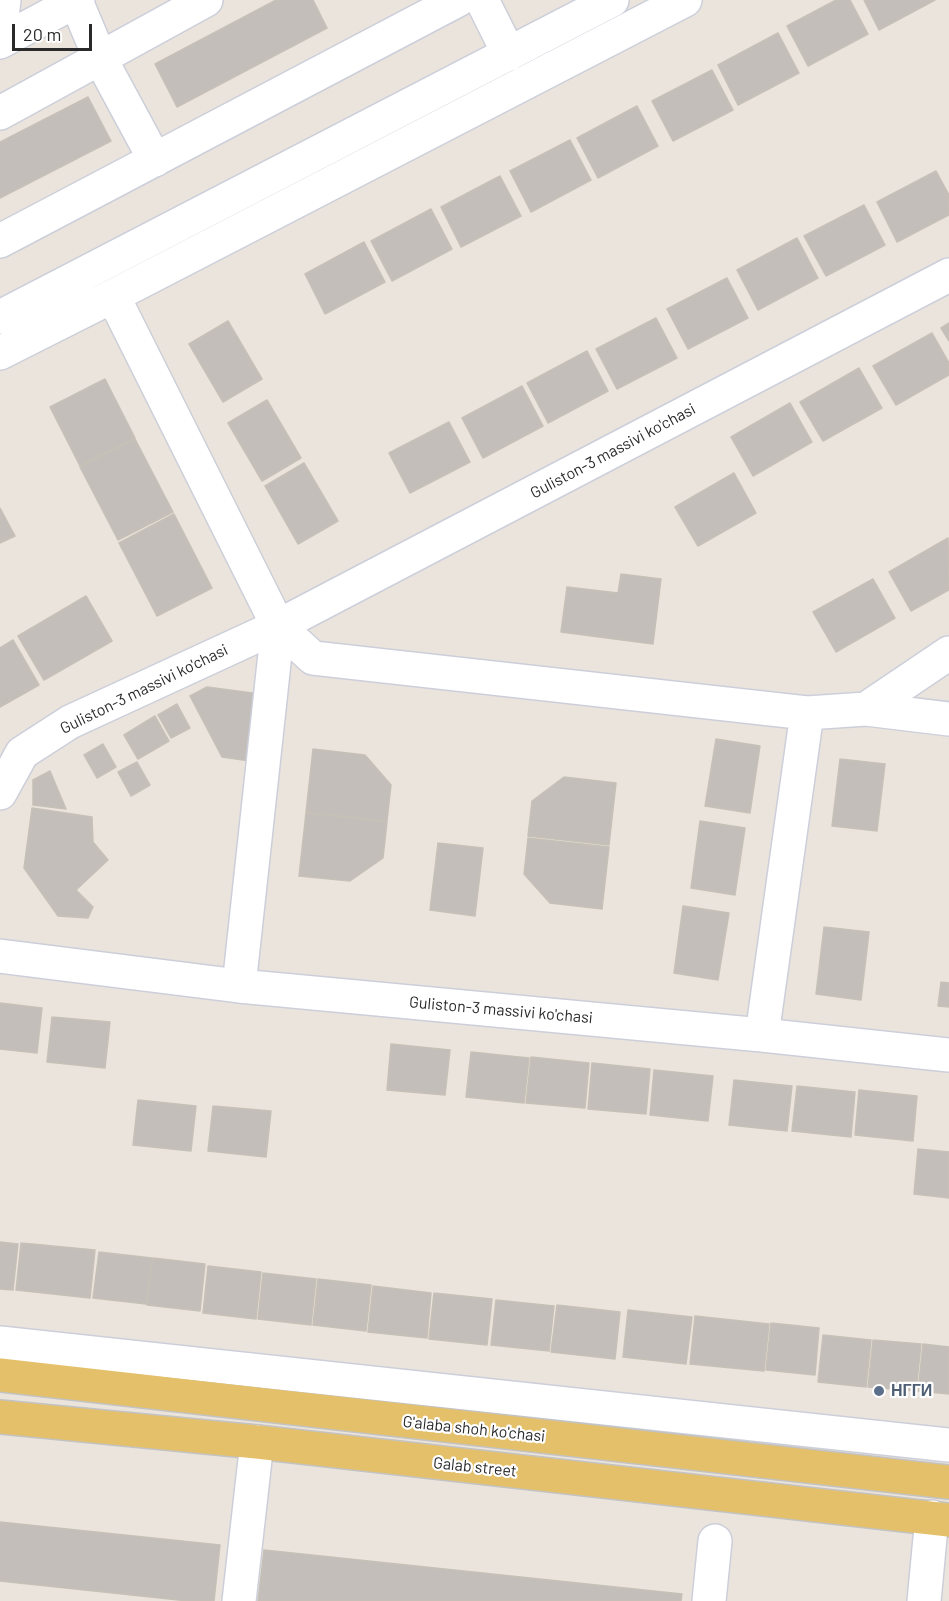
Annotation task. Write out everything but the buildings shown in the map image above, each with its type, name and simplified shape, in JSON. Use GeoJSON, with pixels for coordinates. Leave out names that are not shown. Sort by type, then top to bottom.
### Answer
{"type":"FeatureCollection","features":[{"type":"Feature","properties":{"kind":"main road","name":"G'alaba shoh ko'chasi"},"geometry":{"type":"LineString","coordinates":[[0,1375],[949,1482]]}},
{"type":"Feature","properties":{"kind":"main road","name":"Galab street"},"geometry":{"type":"LineString","coordinates":[[0,1417],[257,1442],[940,1519]]}},
{"type":"Feature","properties":{"kind":"street"},"geometry":{"type":"LineString","coordinates":[[0,34],[4,0]]}},
{"type":"Feature","properties":{"kind":"street"},"geometry":{"type":"LineString","coordinates":[[0,113],[206,0]]}},
{"type":"Feature","properties":{"kind":"street"},"geometry":{"type":"LineString","coordinates":[[0,241],[458,0]]}},
{"type":"Feature","properties":{"kind":"street"},"geometry":{"type":"LineString","coordinates":[[482,0],[516,88]]}},
{"type":"Feature","properties":{"kind":"street"},"geometry":{"type":"LineString","coordinates":[[0,317],[612,0]]}},
{"type":"Feature","properties":{"kind":"street"},"geometry":{"type":"LineString","coordinates":[[0,352],[113,296],[685,0]]}},
{"type":"Feature","properties":{"kind":"street"},"geometry":{"type":"LineString","coordinates":[[0,42],[77,1],[100,58],[155,160]]}},
{"type":"Feature","properties":{"kind":"street","name":"Guliston-3 massivi ko'chasi"},"geometry":{"type":"LineString","coordinates":[[0,793],[22,753],[70,722],[278,626],[949,275]]}},
{"type":"Feature","properties":{"kind":"street"},"geometry":{"type":"LineString","coordinates":[[113,296],[278,626],[314,658],[807,712],[866,709],[949,719]]}},
{"type":"Feature","properties":{"kind":"street"},"geometry":{"type":"LineString","coordinates":[[239,986],[278,626]]}},
{"type":"Feature","properties":{"kind":"street"},"geometry":{"type":"LineString","coordinates":[[866,709],[949,653]]}},
{"type":"Feature","properties":{"kind":"street"},"geometry":{"type":"LineString","coordinates":[[762,1035],[807,712]]}},
{"type":"Feature","properties":{"kind":"street","name":"Guliston-3 massivi ko'chasi"},"geometry":{"type":"LineString","coordinates":[[0,956],[239,986],[762,1035],[949,1055]]}},
{"type":"Feature","properties":{"kind":"street"},"geometry":{"type":"LineString","coordinates":[[0,1343],[949,1445]]}},
{"type":"Feature","properties":{"kind":"street"},"geometry":{"type":"LineString","coordinates":[[888,1475],[890,1439]]}},
{"type":"Feature","properties":{"kind":"street"},"geometry":{"type":"LineString","coordinates":[[239,1601],[257,1442]]}},
{"type":"Feature","properties":{"kind":"street"},"geometry":{"type":"LineString","coordinates":[[924,1601],[940,1519]]}},
{"type":"Feature","properties":{"kind":"street"},"geometry":{"type":"LineString","coordinates":[[709,1601],[715,1541]]}},
{"type":"Feature","properties":{"kind":"place","name":"НГГИ"},"geometry":{"type":"Point","coordinates":[879,1391]}}]}
